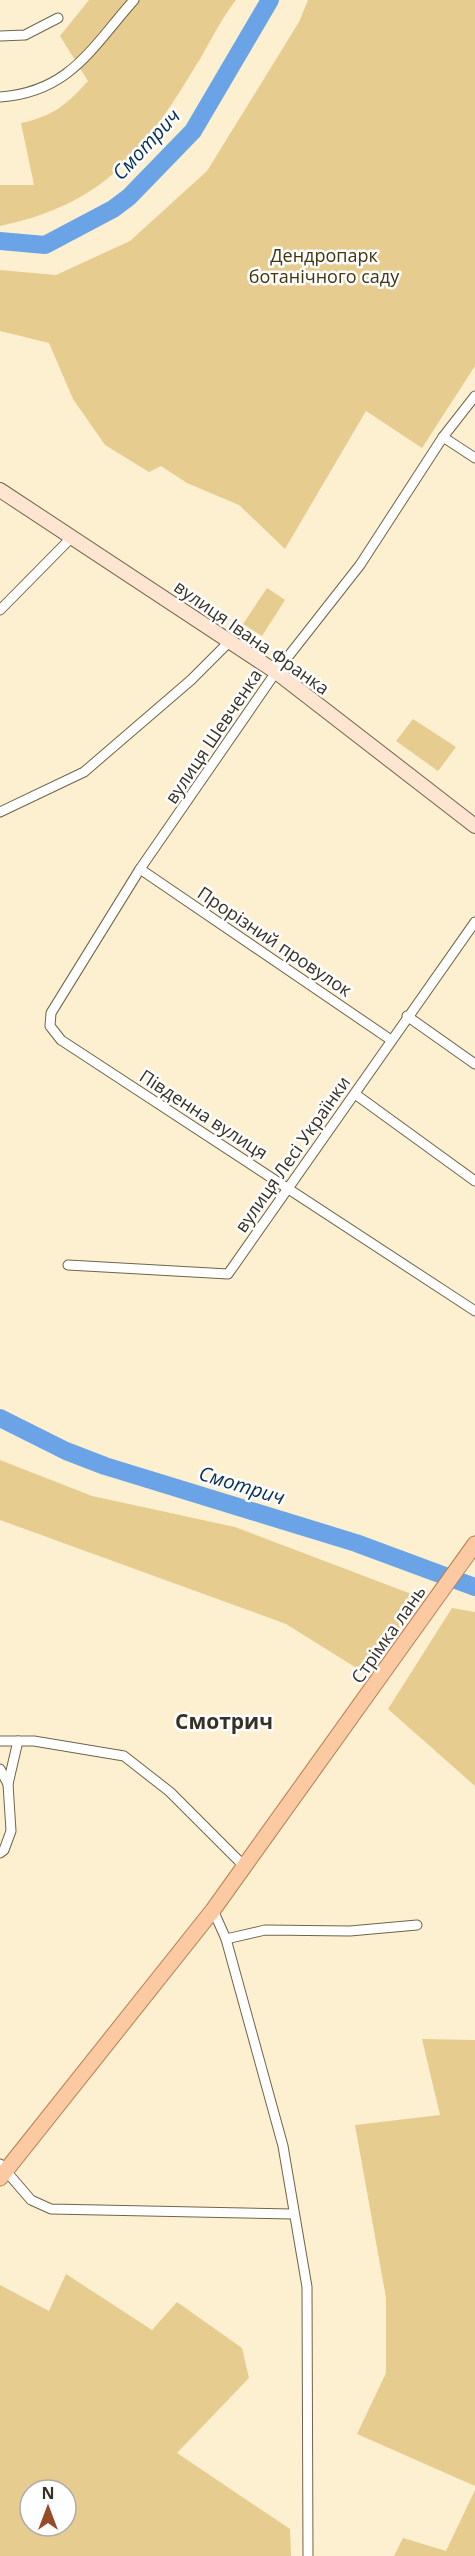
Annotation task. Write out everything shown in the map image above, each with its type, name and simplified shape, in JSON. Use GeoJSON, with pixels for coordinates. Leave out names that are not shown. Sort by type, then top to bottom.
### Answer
{"type":"FeatureCollection","features":[{"type":"Feature","properties":{"kind":"main road","name":"Стрімка лань"},"geometry":{"type":"LineString","coordinates":[[2,2171],[213,1910],[333,1746],[475,1544]]}},
{"type":"Feature","properties":{"kind":"street"},"geometry":{"type":"LineString","coordinates":[[0,97],[38,90],[60,79],[88,56],[134,0]]}},
{"type":"Feature","properties":{"kind":"street"},"geometry":{"type":"LineString","coordinates":[[0,36],[25,35],[58,18]]}},
{"type":"Feature","properties":{"kind":"street","name":"вулиця Шевченка"},"geometry":{"type":"LineString","coordinates":[[51,1013],[140,869],[276,672],[360,565],[443,437],[475,396]]}},
{"type":"Feature","properties":{"kind":"street"},"geometry":{"type":"LineString","coordinates":[[443,437],[475,458]]}},
{"type":"Feature","properties":{"kind":"street","name":"вулиця Івана Франка"},"geometry":{"type":"LineString","coordinates":[[0,490],[276,672],[475,826]]}},
{"type":"Feature","properties":{"kind":"street"},"geometry":{"type":"LineString","coordinates":[[0,610],[73,536]]}},
{"type":"Feature","properties":{"kind":"street"},"geometry":{"type":"LineString","coordinates":[[0,812],[84,772],[192,680],[230,642]]}},
{"type":"Feature","properties":{"kind":"street","name":"Прорізний провулок"},"geometry":{"type":"LineString","coordinates":[[140,869],[391,1040]]}},
{"type":"Feature","properties":{"kind":"street","name":"вулиця Лесі Українки"},"geometry":{"type":"LineString","coordinates":[[68,1265],[228,1274],[475,922]]}},
{"type":"Feature","properties":{"kind":"street","name":"Південна вулиця"},"geometry":{"type":"LineString","coordinates":[[51,1013],[50,1026],[61,1040],[475,1311]]}},
{"type":"Feature","properties":{"kind":"street"},"geometry":{"type":"LineString","coordinates":[[407,1016],[475,1064]]}},
{"type":"Feature","properties":{"kind":"street"},"geometry":{"type":"LineString","coordinates":[[355,1094],[475,1181]]}},
{"type":"Feature","properties":{"kind":"street"},"geometry":{"type":"LineString","coordinates":[[0,1741],[34,1741],[65,1748],[107,1752],[133,1761],[209,1828],[244,1866]]}},
{"type":"Feature","properties":{"kind":"street"},"geometry":{"type":"LineString","coordinates":[[0,1853],[4,1850],[11,1831],[9,1784],[18,1741]]}},
{"type":"Feature","properties":{"kind":"street"},"geometry":{"type":"LineString","coordinates":[[0,1769],[9,1784]]}},
{"type":"Feature","properties":{"kind":"street"},"geometry":{"type":"LineString","coordinates":[[213,1910],[226,1939],[277,2122],[307,2287],[309,2312],[308,2556]]}},
{"type":"Feature","properties":{"kind":"street"},"geometry":{"type":"LineString","coordinates":[[226,1939],[265,1930],[350,1931],[417,1924]]}},
{"type":"Feature","properties":{"kind":"street"},"geometry":{"type":"LineString","coordinates":[[2,2171],[32,2200],[51,2209],[293,2214]]}},
{"type":"Feature","properties":{"kind":"green space"},"geometry":{"type":"Polygon","coordinates":[[[89,0],[236,0],[176,98],[138,149],[117,170],[94,189],[67,204],[0,226],[0,185],[34,185],[21,123],[42,117],[59,108],[88,81],[60,36],[89,0]]]}},
{"type":"Feature","properties":{"kind":"green space","name":"Дендропарк ботанічного саду"},"geometry":{"type":"Polygon","coordinates":[[[308,0],[475,0],[475,366],[422,448],[366,411],[285,549],[239,505],[187,483],[161,466],[149,472],[105,445],[73,399],[49,343],[0,331],[0,270],[56,275],[130,241],[207,171],[299,22],[308,0]]]}},
{"type":"Feature","properties":{"kind":"green space"},"geometry":{"type":"Polygon","coordinates":[[[267,588],[285,600],[262,636],[243,624],[267,588]]]}},
{"type":"Feature","properties":{"kind":"green space"},"geometry":{"type":"Polygon","coordinates":[[[413,719],[456,747],[438,771],[396,741],[413,719]]]}},
{"type":"Feature","properties":{"kind":"green space"},"geometry":{"type":"Polygon","coordinates":[[[0,1460],[92,1496],[235,1527],[422,1598],[366,1674],[286,1624],[0,1520],[0,1460]]]}},
{"type":"Feature","properties":{"kind":"green space"},"geometry":{"type":"Polygon","coordinates":[[[452,1608],[475,1612],[475,1786],[388,1709],[452,1608]]]}},
{"type":"Feature","properties":{"kind":"green space"},"geometry":{"type":"Polygon","coordinates":[[[422,2039],[475,2040],[475,2486],[357,2434],[386,2373],[386,2298],[355,2125],[440,2115],[422,2039]]]}},
{"type":"Feature","properties":{"kind":"green space"},"geometry":{"type":"Polygon","coordinates":[[[66,2274],[152,2330],[177,2302],[242,2348],[249,2378],[177,2453],[290,2529],[291,2556],[0,2556],[0,2285],[49,2311],[66,2274]]]}},
{"type":"Feature","properties":{"kind":"green space"},"geometry":{"type":"Polygon","coordinates":[[[475,2490],[475,2556],[394,2556],[403,2538],[446,2551],[475,2490]]]}},
{"type":"Feature","properties":{"kind":"waterway","name":"Смотрич"},"geometry":{"type":"LineString","coordinates":[[0,241],[45,245],[113,209],[129,197],[193,131],[270,0]]}},
{"type":"Feature","properties":{"kind":"waterway","name":"Смотрич"},"geometry":{"type":"LineString","coordinates":[[0,1418],[66,1451],[105,1466],[356,1543],[475,1587]]}},
{"type":"Feature","properties":{"kind":"district","name":"Смотрич"},"geometry":{"type":"Point","coordinates":[224,1721]}}]}
